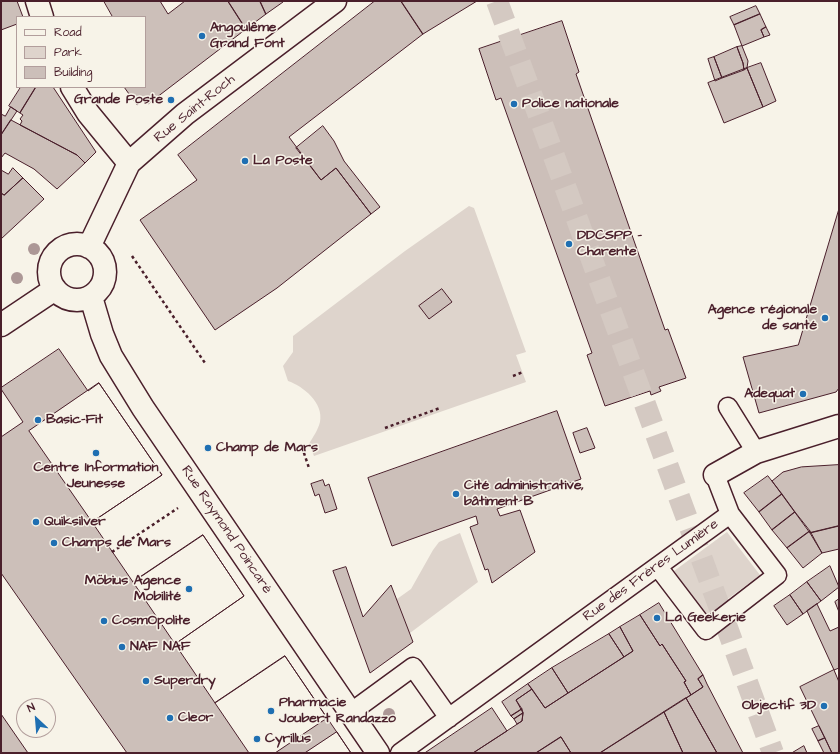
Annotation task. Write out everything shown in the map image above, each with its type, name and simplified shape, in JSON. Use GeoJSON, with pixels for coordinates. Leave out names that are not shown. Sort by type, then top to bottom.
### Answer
{"type":"FeatureCollection","features":[{"type":"Feature","properties":{"kind":"street"},"geometry":{"type":"LineString","coordinates":[[37,1],[42,16]]}},
{"type":"Feature","properties":{"kind":"street","name":"Rue Saint-Roch"},"geometry":{"type":"LineString","coordinates":[[89,246],[129,163],[185,114],[335,1]]}},
{"type":"Feature","properties":{"kind":"street"},"geometry":{"type":"LineString","coordinates":[[73,88],[88,113],[129,163]]}},
{"type":"Feature","properties":{"kind":"street"},"geometry":{"type":"LineString","coordinates":[[78,243],[89,246],[96,250],[102,258],[105,266],[105,276],[102,285],[91,297],[74,300],[60,295],[55,289],[49,274],[50,264],[54,256],[69,245],[78,243]]}},
{"type":"Feature","properties":{"kind":"street"},"geometry":{"type":"LineString","coordinates":[[1,325],[55,289]]}},
{"type":"Feature","properties":{"kind":"street","name":"Rue Raymond Poincaré"},"geometry":{"type":"LineString","coordinates":[[91,297],[102,334],[111,356],[143,408],[378,753]]}},
{"type":"Feature","properties":{"kind":"street","name":"Rue des Frères Lumière"},"geometry":{"type":"LineString","coordinates":[[715,475],[756,452],[839,426]]}},
{"type":"Feature","properties":{"kind":"lane"},"geometry":{"type":"LineString","coordinates":[[728,407],[756,452]]}},
{"type":"Feature","properties":{"kind":"lane","name":"Rue des Frères Lumière"},"geometry":{"type":"LineString","coordinates":[[400,753],[730,514],[715,475]]}},
{"type":"Feature","properties":{"kind":"lane"},"geometry":{"type":"LineString","coordinates":[[658,567],[706,630],[777,575],[730,514]]}},
{"type":"Feature","properties":{"kind":"lane"},"geometry":{"type":"LineString","coordinates":[[350,713],[413,667],[449,718]]}},
{"type":"Feature","properties":{"kind":"path"},"geometry":{"type":"LineString","coordinates":[[132,256],[205,363]]}},
{"type":"Feature","properties":{"kind":"path"},"geometry":{"type":"LineString","coordinates":[[513,376],[523,372]]}},
{"type":"Feature","properties":{"kind":"path"},"geometry":{"type":"LineString","coordinates":[[385,428],[440,408]]}},
{"type":"Feature","properties":{"kind":"path"},"geometry":{"type":"LineString","coordinates":[[302,447],[309,468]]}},
{"type":"Feature","properties":{"kind":"path"},"geometry":{"type":"LineString","coordinates":[[112,552],[173,512]]}},
{"type":"Feature","properties":{"kind":"green space"},"geometry":{"type":"Polygon","coordinates":[[[469,206],[474,208],[526,352],[516,355],[526,382],[314,456],[309,444],[317,431],[320,422],[319,408],[316,402],[306,391],[288,381],[283,366],[293,352],[293,336],[405,251],[469,206]]]}},
{"type":"Feature","properties":{"kind":"green space"},"geometry":{"type":"Polygon","coordinates":[[[727,532],[760,575],[706,615],[674,571],[727,532]]]}},
{"type":"Feature","properties":{"kind":"green space"},"geometry":{"type":"Polygon","coordinates":[[[460,533],[478,582],[378,657],[397,599],[411,589],[439,542],[460,533]]]}},
{"type":"Feature","properties":{"kind":"building"},"geometry":{"type":"Polygon","coordinates":[[[1,1],[17,1],[23,16],[16,16],[16,24],[1,30],[1,1]]]}},
{"type":"Feature","properties":{"kind":"building"},"geometry":{"type":"Polygon","coordinates":[[[104,1],[160,1],[168,14],[185,1],[228,1],[246,29],[148,104],[144,99],[137,105],[125,88],[146,88],[146,16],[112,16],[104,1]]]}},
{"type":"Feature","properties":{"kind":"building"},"geometry":{"type":"Polygon","coordinates":[[[228,1],[260,1],[266,14],[246,29],[228,1]]]}},
{"type":"Feature","properties":{"kind":"building"},"geometry":{"type":"Polygon","coordinates":[[[260,1],[282,1],[283,2],[266,14],[260,1]]]}},
{"type":"Feature","properties":{"kind":"building","name":"La Poste"},"geometry":{"type":"Polygon","coordinates":[[[375,1],[401,1],[423,34],[289,137],[321,180],[336,168],[371,214],[277,288],[215,330],[140,220],[197,180],[178,155],[375,1]]]}},
{"type":"Feature","properties":{"kind":"building"},"geometry":{"type":"Polygon","coordinates":[[[401,1],[477,1],[423,34],[401,1]]]}},
{"type":"Feature","properties":{"kind":"building"},"geometry":{"type":"Polygon","coordinates":[[[756,6],[760,14],[734,25],[730,17],[756,6]]]}},
{"type":"Feature","properties":{"kind":"building"},"geometry":{"type":"Polygon","coordinates":[[[760,14],[766,27],[761,30],[764,37],[742,46],[734,25],[760,14]]]}},
{"type":"Feature","properties":{"kind":"building"},"geometry":{"type":"Polygon","coordinates":[[[562,21],[579,72],[576,74],[665,330],[668,329],[686,378],[659,387],[661,391],[651,395],[650,391],[605,406],[587,355],[592,353],[501,98],[496,100],[479,49],[562,21]]]}},
{"type":"Feature","properties":{"kind":"building"},"geometry":{"type":"Polygon","coordinates":[[[766,27],[770,35],[764,37],[761,30],[766,27]]]}},
{"type":"Feature","properties":{"kind":"building"},"geometry":{"type":"Polygon","coordinates":[[[742,46],[748,61],[747,68],[744,70],[737,47],[742,46]]]}},
{"type":"Feature","properties":{"kind":"building"},"geometry":{"type":"Polygon","coordinates":[[[737,47],[744,70],[722,78],[714,57],[737,47]]]}},
{"type":"Feature","properties":{"kind":"building"},"geometry":{"type":"Polygon","coordinates":[[[714,57],[722,78],[715,81],[708,59],[714,57]]]}},
{"type":"Feature","properties":{"kind":"building"},"geometry":{"type":"Polygon","coordinates":[[[761,63],[776,101],[763,107],[747,68],[761,63]]]}},
{"type":"Feature","properties":{"kind":"building"},"geometry":{"type":"Polygon","coordinates":[[[747,68],[763,107],[724,123],[708,83],[747,68]]]}},
{"type":"Feature","properties":{"kind":"building"},"geometry":{"type":"Polygon","coordinates":[[[20,88],[35,88],[20,113],[9,106],[20,88]]]}},
{"type":"Feature","properties":{"kind":"building"},"geometry":{"type":"Polygon","coordinates":[[[35,88],[54,88],[96,152],[85,163],[77,155],[20,125],[22,121],[20,119],[23,115],[20,113],[35,88]]]}},
{"type":"Feature","properties":{"kind":"building"},"geometry":{"type":"Polygon","coordinates":[[[11,107],[17,111],[1,135],[1,114],[5,116],[11,107]]]}},
{"type":"Feature","properties":{"kind":"building"},"geometry":{"type":"Polygon","coordinates":[[[11,120],[77,155],[85,163],[57,189],[34,169],[5,153],[1,158],[1,135],[11,120]]]}},
{"type":"Feature","properties":{"kind":"building"},"geometry":{"type":"Polygon","coordinates":[[[323,126],[334,141],[344,161],[380,207],[371,214],[336,168],[321,180],[296,148],[323,126]]]}},
{"type":"Feature","properties":{"kind":"building"},"geometry":{"type":"Polygon","coordinates":[[[13,168],[23,178],[4,195],[1,193],[1,170],[8,174],[13,168]]]}},
{"type":"Feature","properties":{"kind":"building"},"geometry":{"type":"Polygon","coordinates":[[[23,178],[44,199],[1,239],[1,193],[4,195],[23,178]]]}},
{"type":"Feature","properties":{"kind":"building"},"geometry":{"type":"Polygon","coordinates":[[[839,209],[839,388],[836,392],[759,413],[743,357],[798,345],[839,209]]]}},
{"type":"Feature","properties":{"kind":"building"},"geometry":{"type":"Polygon","coordinates":[[[442,289],[452,302],[429,319],[419,306],[442,289]]]}},
{"type":"Feature","properties":{"kind":"building","name":"Champs de Mars"},"geometry":{"type":"Polygon","coordinates":[[[59,349],[88,391],[99,383],[162,475],[92,522],[133,582],[203,535],[244,596],[175,644],[215,703],[285,656],[351,753],[127,753],[1,573],[1,388],[59,349]]]}},
{"type":"Feature","properties":{"kind":"building","name":"Centre Information Jeunesse"},"geometry":{"type":"Polygon","coordinates":[[[99,383],[162,475],[92,522],[29,431],[99,383]]]}},
{"type":"Feature","properties":{"kind":"building"},"geometry":{"type":"Polygon","coordinates":[[[1,389],[23,422],[1,437],[1,389]]]}},
{"type":"Feature","properties":{"kind":"building","name":"Cité administrative, bâtiment B"},"geometry":{"type":"Polygon","coordinates":[[[557,411],[581,479],[497,509],[500,516],[520,510],[535,552],[492,583],[488,569],[485,570],[470,527],[478,524],[476,516],[392,546],[368,478],[557,411]]]}},
{"type":"Feature","properties":{"kind":"building"},"geometry":{"type":"Polygon","coordinates":[[[587,428],[595,448],[580,453],[573,433],[587,428]]]}},
{"type":"Feature","properties":{"kind":"building"},"geometry":{"type":"Polygon","coordinates":[[[839,465],[839,526],[810,533],[772,481],[783,472],[801,467],[839,465]]]}},
{"type":"Feature","properties":{"kind":"building"},"geometry":{"type":"Polygon","coordinates":[[[768,476],[782,494],[759,512],[744,493],[768,476]]]}},
{"type":"Feature","properties":{"kind":"building"},"geometry":{"type":"Polygon","coordinates":[[[323,480],[325,486],[329,484],[337,509],[325,513],[319,494],[315,496],[311,484],[323,480]]]}},
{"type":"Feature","properties":{"kind":"building"},"geometry":{"type":"Polygon","coordinates":[[[782,494],[795,512],[772,530],[759,512],[782,494]]]}},
{"type":"Feature","properties":{"kind":"building"},"geometry":{"type":"Polygon","coordinates":[[[795,512],[810,531],[787,548],[772,530],[795,512]]]}},
{"type":"Feature","properties":{"kind":"building"},"geometry":{"type":"Polygon","coordinates":[[[839,526],[839,549],[822,553],[810,533],[839,526]]]}},
{"type":"Feature","properties":{"kind":"building"},"geometry":{"type":"Polygon","coordinates":[[[810,531],[822,553],[803,568],[787,548],[810,531]]]}},
{"type":"Feature","properties":{"kind":"building","name":"Möbius Agence Mobilité"},"geometry":{"type":"Polygon","coordinates":[[[203,535],[244,596],[175,644],[133,582],[203,535]]]}},
{"type":"Feature","properties":{"kind":"building"},"geometry":{"type":"Polygon","coordinates":[[[830,566],[839,587],[821,601],[807,582],[830,566]]]}},
{"type":"Feature","properties":{"kind":"building"},"geometry":{"type":"Polygon","coordinates":[[[346,567],[363,617],[391,585],[413,642],[370,673],[333,571],[346,567]]]}},
{"type":"Feature","properties":{"kind":"building"},"geometry":{"type":"Polygon","coordinates":[[[807,582],[821,601],[803,614],[790,595],[807,582]]]}},
{"type":"Feature","properties":{"kind":"building"},"geometry":{"type":"Polygon","coordinates":[[[790,595],[803,614],[787,625],[774,606],[790,595]]]}},
{"type":"Feature","properties":{"kind":"building"},"geometry":{"type":"Polygon","coordinates":[[[839,599],[839,612],[835,602],[839,599]]]}},
{"type":"Feature","properties":{"kind":"building"},"geometry":{"type":"Polygon","coordinates":[[[659,603],[703,675],[698,679],[703,687],[691,695],[684,682],[686,681],[662,644],[660,646],[640,615],[659,603]]]}},
{"type":"Feature","properties":{"kind":"building"},"geometry":{"type":"Polygon","coordinates":[[[817,604],[830,631],[839,627],[839,668],[834,670],[807,611],[817,604]]]}},
{"type":"Feature","properties":{"kind":"building"},"geometry":{"type":"Polygon","coordinates":[[[640,615],[660,646],[662,644],[686,681],[684,682],[691,695],[600,753],[571,753],[561,737],[536,753],[473,753],[522,721],[523,713],[516,700],[532,689],[545,708],[633,651],[620,627],[640,615]]]}},
{"type":"Feature","properties":{"kind":"building"},"geometry":{"type":"Polygon","coordinates":[[[620,627],[633,651],[624,657],[609,634],[620,627]]]}},
{"type":"Feature","properties":{"kind":"building"},"geometry":{"type":"Polygon","coordinates":[[[609,634],[624,657],[568,693],[552,668],[609,634]]]}},
{"type":"Feature","properties":{"kind":"building","name":"Pharmacie Joubert Randazzo"},"geometry":{"type":"Polygon","coordinates":[[[285,656],[327,718],[275,753],[249,753],[215,703],[285,656]]]}},
{"type":"Feature","properties":{"kind":"building"},"geometry":{"type":"Polygon","coordinates":[[[552,668],[568,693],[545,708],[528,684],[552,668]]]}},
{"type":"Feature","properties":{"kind":"building","name":"Objectif 3D"},"geometry":{"type":"Polygon","coordinates":[[[834,670],[839,682],[839,752],[837,753],[832,753],[800,687],[834,670]]]}},
{"type":"Feature","properties":{"kind":"building"},"geometry":{"type":"Polygon","coordinates":[[[703,675],[743,753],[717,753],[686,698],[703,687],[698,679],[703,675]]]}},
{"type":"Feature","properties":{"kind":"building"},"geometry":{"type":"Polygon","coordinates":[[[528,684],[532,689],[516,700],[522,709],[511,716],[502,702],[528,684]]]}},
{"type":"Feature","properties":{"kind":"building"},"geometry":{"type":"Polygon","coordinates":[[[686,698],[717,753],[683,753],[664,712],[686,698]]]}},
{"type":"Feature","properties":{"kind":"building"},"geometry":{"type":"Polygon","coordinates":[[[492,708],[507,731],[473,753],[425,753],[492,708]]]}},
{"type":"Feature","properties":{"kind":"building"},"geometry":{"type":"Polygon","coordinates":[[[522,709],[523,713],[514,719],[511,716],[522,709]]]}},
{"type":"Feature","properties":{"kind":"building"},"geometry":{"type":"Polygon","coordinates":[[[664,712],[683,753],[600,753],[664,712]]]}},
{"type":"Feature","properties":{"kind":"building"},"geometry":{"type":"Polygon","coordinates":[[[523,713],[522,721],[517,724],[514,719],[523,713]]]}},
{"type":"Feature","properties":{"kind":"building"},"geometry":{"type":"Polygon","coordinates":[[[1,714],[16,736],[16,738],[18,738],[28,753],[1,753],[1,714]]]}},
{"type":"Feature","properties":{"kind":"building"},"geometry":{"type":"Polygon","coordinates":[[[819,726],[825,738],[818,741],[812,729],[819,726]]]}},
{"type":"Feature","properties":{"kind":"building"},"geometry":{"type":"Polygon","coordinates":[[[337,732],[351,753],[305,753],[337,732]]]}},
{"type":"Feature","properties":{"kind":"building"},"geometry":{"type":"Polygon","coordinates":[[[561,737],[571,753],[536,753],[561,737]]]}},
{"type":"Feature","properties":{"kind":"building"},"geometry":{"type":"Polygon","coordinates":[[[825,738],[832,753],[824,753],[818,741],[825,738]]]}},
{"type":"Feature","properties":{"kind":"building"},"geometry":{"type":"Polygon","coordinates":[[[804,746],[807,753],[792,753],[804,746]]]}},
{"type":"Feature","properties":{"kind":"tunnel"},"geometry":{"type":"LineString","coordinates":[[497,1],[773,753]]}},
{"type":"Feature","properties":{"kind":"place","name":"Angoulême Grand Font"},"geometry":{"type":"Point","coordinates":[202,36]}},
{"type":"Feature","properties":{"kind":"place","name":"Grande Poste"},"geometry":{"type":"Point","coordinates":[171,100]}},
{"type":"Feature","properties":{"kind":"place","name":"Police nationale"},"geometry":{"type":"Point","coordinates":[514,104]}},
{"type":"Feature","properties":{"kind":"place","name":"La Poste"},"geometry":{"type":"Point","coordinates":[245,161]}},
{"type":"Feature","properties":{"kind":"place","name":"DDCSPP - Charente"},"geometry":{"type":"Point","coordinates":[569,244]}},
{"type":"Feature","properties":{"kind":"place","name":"Agence régionale de santé"},"geometry":{"type":"Point","coordinates":[825,318]}},
{"type":"Feature","properties":{"kind":"place","name":"Adequat"},"geometry":{"type":"Point","coordinates":[803,394]}},
{"type":"Feature","properties":{"kind":"place","name":"Basic-Fit"},"geometry":{"type":"Point","coordinates":[38,420]}},
{"type":"Feature","properties":{"kind":"place","name":"Champ de Mars"},"geometry":{"type":"Point","coordinates":[208,448]}},
{"type":"Feature","properties":{"kind":"place","name":"Centre Information Jeunesse"},"geometry":{"type":"Point","coordinates":[96,453]}},
{"type":"Feature","properties":{"kind":"place","name":"Cité administrative, bâtiment B"},"geometry":{"type":"Point","coordinates":[456,494]}},
{"type":"Feature","properties":{"kind":"place","name":"Quiksilver"},"geometry":{"type":"Point","coordinates":[36,522]}},
{"type":"Feature","properties":{"kind":"place","name":"Champs de Mars"},"geometry":{"type":"Point","coordinates":[54,543]}},
{"type":"Feature","properties":{"kind":"place","name":"Möbius Agence Mobilité"},"geometry":{"type":"Point","coordinates":[189,589]}},
{"type":"Feature","properties":{"kind":"place","name":"La Geekerie"},"geometry":{"type":"Point","coordinates":[657,618]}},
{"type":"Feature","properties":{"kind":"place","name":"CosmOpolite"},"geometry":{"type":"Point","coordinates":[104,621]}},
{"type":"Feature","properties":{"kind":"place","name":"NAF NAF"},"geometry":{"type":"Point","coordinates":[122,647]}},
{"type":"Feature","properties":{"kind":"place","name":"Superdry"},"geometry":{"type":"Point","coordinates":[146,681]}},
{"type":"Feature","properties":{"kind":"place","name":"Objectif 3D"},"geometry":{"type":"Point","coordinates":[824,706]}},
{"type":"Feature","properties":{"kind":"place","name":"Pharmacie Joubert Randazzo"},"geometry":{"type":"Point","coordinates":[271,711]}},
{"type":"Feature","properties":{"kind":"place","name":"Cleor"},"geometry":{"type":"Point","coordinates":[170,718]}},
{"type":"Feature","properties":{"kind":"place","name":"Cyrillus"},"geometry":{"type":"Point","coordinates":[257,739]}}]}
